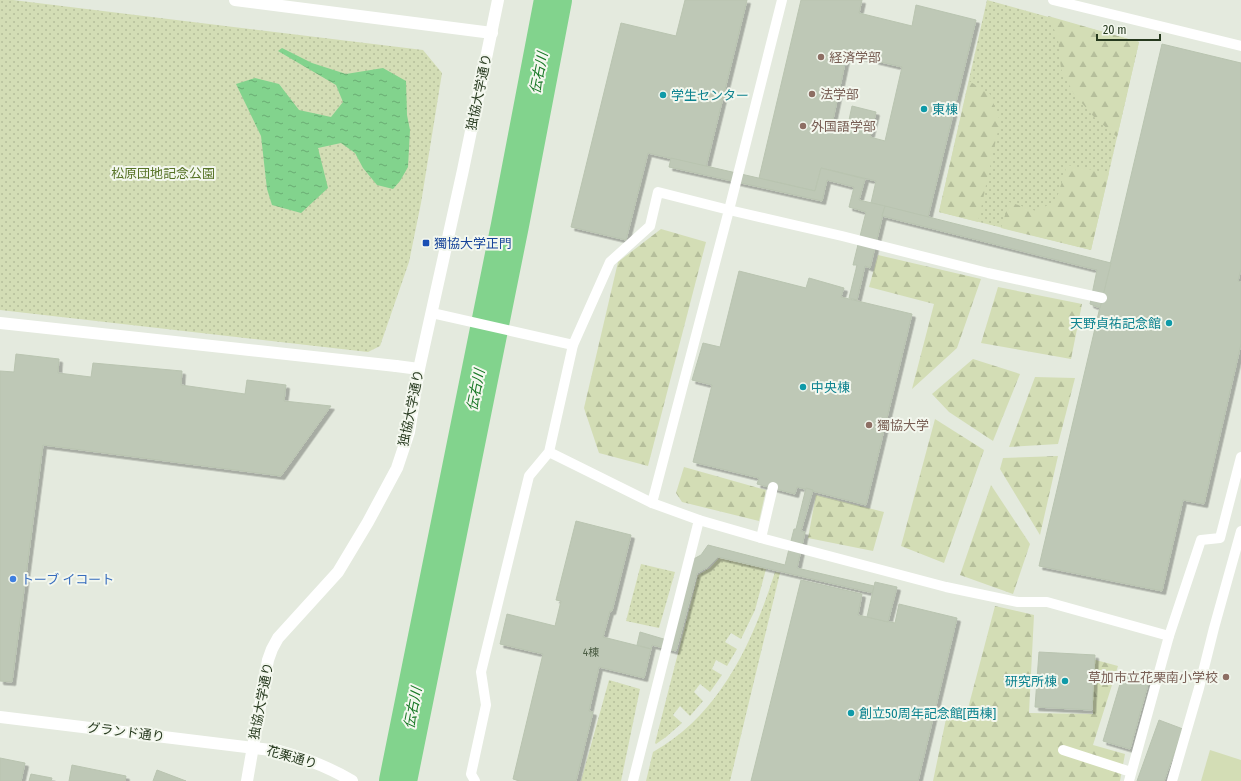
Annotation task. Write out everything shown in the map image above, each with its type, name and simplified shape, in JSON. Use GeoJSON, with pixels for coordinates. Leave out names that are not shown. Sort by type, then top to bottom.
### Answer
{"type":"FeatureCollection","features":[{"type":"Feature","properties":{"kind":"street"},"geometry":{"type":"LineString","coordinates":[[235,0],[492,33]]}},
{"type":"Feature","properties":{"kind":"street","name":"独協大学通り"},"geometry":{"type":"LineString","coordinates":[[247,781],[268,660],[272,649],[278,638],[338,572],[368,522],[397,468],[409,432],[419,369],[464,170],[498,0]]}},
{"type":"Feature","properties":{"kind":"street"},"geometry":{"type":"LineString","coordinates":[[0,322],[419,369]]}},
{"type":"Feature","properties":{"kind":"street","name":"グランド通り"},"geometry":{"type":"LineString","coordinates":[[0,717],[252,747]]}},
{"type":"Feature","properties":{"kind":"street","name":"花栗通り"},"geometry":{"type":"LineString","coordinates":[[252,747],[299,756],[336,772],[352,781]]}},
{"type":"Feature","properties":{"kind":"lane"},"geometry":{"type":"LineString","coordinates":[[652,503],[729,210],[782,0]]}},
{"type":"Feature","properties":{"kind":"lane"},"geometry":{"type":"LineString","coordinates":[[1053,0],[1241,46]]}},
{"type":"Feature","properties":{"kind":"lane"},"geometry":{"type":"LineString","coordinates":[[475,781],[471,774],[486,705],[481,672],[529,476],[549,452],[573,345],[610,262],[650,226],[658,192],[988,273],[1102,298]]}},
{"type":"Feature","properties":{"kind":"lane"},"geometry":{"type":"LineString","coordinates":[[432,313],[573,345]]}},
{"type":"Feature","properties":{"kind":"lane"},"geometry":{"type":"LineString","coordinates":[[549,452],[652,503],[699,520],[760,538],[797,546],[946,587],[1018,602],[1047,602],[1169,636]]}},
{"type":"Feature","properties":{"kind":"lane"},"geometry":{"type":"LineString","coordinates":[[1063,750],[1130,777],[1169,636],[1201,540],[1220,538],[1241,457]]}},
{"type":"Feature","properties":{"kind":"lane"},"geometry":{"type":"LineString","coordinates":[[760,538],[773,487]]}},
{"type":"Feature","properties":{"kind":"lane"},"geometry":{"type":"LineString","coordinates":[[634,781],[699,520]]}},
{"type":"Feature","properties":{"kind":"lane"},"geometry":{"type":"LineString","coordinates":[[1172,781],[1200,688],[1214,628],[1241,531]]}},
{"type":"Feature","properties":{"kind":"green space","name":"松原団地記念公園"},"geometry":{"type":"Polygon","coordinates":[[[0,0],[13,0],[423,50],[442,73],[421,203],[409,262],[380,346],[368,352],[0,310],[0,0]]]}},
{"type":"Feature","properties":{"kind":"green space"},"geometry":{"type":"Polygon","coordinates":[[[987,0],[1139,42],[1091,250],[939,212],[987,0]]]}},
{"type":"Feature","properties":{"kind":"green space"},"geometry":{"type":"Polygon","coordinates":[[[1048,16],[1139,42],[1117,137],[1094,117],[1074,94],[1061,69],[1058,38],[1048,16]]]}},
{"type":"Feature","properties":{"kind":"green space"},"geometry":{"type":"Polygon","coordinates":[[[969,81],[990,94],[1000,121],[978,222],[939,212],[969,81]]]}},
{"type":"Feature","properties":{"kind":"green space"},"geometry":{"type":"Polygon","coordinates":[[[1067,165],[1109,173],[1091,250],[1001,228],[1009,202],[1036,211],[1056,201],[1067,165]]]}},
{"type":"Feature","properties":{"kind":"green space"},"geometry":{"type":"Polygon","coordinates":[[[661,229],[706,242],[648,466],[599,453],[584,408],[618,262],[661,229]]]}},
{"type":"Feature","properties":{"kind":"green space"},"geometry":{"type":"Polygon","coordinates":[[[878,255],[981,279],[957,348],[912,389],[934,304],[869,287],[878,255]]]}},
{"type":"Feature","properties":{"kind":"green space"},"geometry":{"type":"Polygon","coordinates":[[[998,287],[1082,304],[1071,359],[981,343],[998,287]]]}},
{"type":"Feature","properties":{"kind":"green space"},"geometry":{"type":"Polygon","coordinates":[[[973,359],[1020,374],[993,441],[949,412],[932,394],[973,359]]]}},
{"type":"Feature","properties":{"kind":"green space"},"geometry":{"type":"Polygon","coordinates":[[[1035,377],[1075,378],[1058,444],[1009,447],[1035,377]]]}},
{"type":"Feature","properties":{"kind":"green space"},"geometry":{"type":"Polygon","coordinates":[[[935,419],[984,450],[944,563],[901,546],[935,419]]]}},
{"type":"Feature","properties":{"kind":"green space"},"geometry":{"type":"Polygon","coordinates":[[[1058,456],[1040,535],[1000,469],[1003,458],[1058,456]]]}},
{"type":"Feature","properties":{"kind":"green space"},"geometry":{"type":"Polygon","coordinates":[[[684,467],[766,490],[759,521],[682,502],[676,493],[684,467]]]}},
{"type":"Feature","properties":{"kind":"green space"},"geometry":{"type":"Polygon","coordinates":[[[991,485],[1030,544],[1013,594],[960,575],[991,485]]]}},
{"type":"Feature","properties":{"kind":"green space"},"geometry":{"type":"Polygon","coordinates":[[[816,495],[884,512],[873,551],[808,538],[816,495]]]}},
{"type":"Feature","properties":{"kind":"green space"},"geometry":{"type":"Polygon","coordinates":[[[719,558],[766,569],[755,610],[741,639],[731,633],[725,642],[737,649],[727,666],[716,660],[712,669],[722,675],[710,692],[700,684],[694,692],[703,701],[690,716],[680,706],[673,715],[682,723],[656,744],[655,743],[698,575],[710,568],[719,558]]]}},
{"type":"Feature","properties":{"kind":"green space"},"geometry":{"type":"Polygon","coordinates":[[[641,564],[675,572],[659,628],[626,621],[641,564]]]}},
{"type":"Feature","properties":{"kind":"green space"},"geometry":{"type":"Polygon","coordinates":[[[775,572],[780,573],[730,781],[646,781],[653,752],[677,737],[697,718],[715,697],[731,674],[756,624],[775,572]]]}},
{"type":"Feature","properties":{"kind":"green space"},"geometry":{"type":"Polygon","coordinates":[[[995,606],[1034,615],[1029,713],[1093,714],[1092,659],[1118,666],[1093,745],[1125,754],[1120,781],[933,781],[947,714],[966,716],[995,606]]]}},
{"type":"Feature","properties":{"kind":"green space"},"geometry":{"type":"Polygon","coordinates":[[[609,680],[640,689],[621,781],[581,781],[609,680]]]}},
{"type":"Feature","properties":{"kind":"green space"},"geometry":{"type":"Polygon","coordinates":[[[1210,750],[1241,760],[1241,781],[1201,781],[1210,750]]]}},
{"type":"Feature","properties":{"kind":"water"},"geometry":{"type":"Polygon","coordinates":[[[282,48],[312,63],[346,74],[383,68],[406,81],[407,115],[410,130],[408,167],[400,181],[393,189],[377,185],[363,168],[355,153],[341,143],[318,148],[328,188],[301,213],[272,205],[267,189],[261,136],[236,84],[255,78],[279,84],[299,110],[331,117],[343,102],[336,85],[278,51],[282,48]]]}},
{"type":"Feature","properties":{"kind":"building","name":"学生センター"},"geometry":{"type":"Polygon","coordinates":[[[685,0],[747,0],[706,167],[648,153],[626,240],[571,227],[621,23],[676,36],[685,0]]]}},
{"type":"Feature","properties":{"kind":"building","name":"東棟"},"geometry":{"type":"Polygon","coordinates":[[[801,0],[862,0],[859,13],[912,26],[916,5],[976,20],[928,217],[871,203],[876,181],[821,168],[815,191],[759,178],[801,0]],[[847,54],[831,129],[846,134],[852,106],[876,112],[870,137],[885,141],[902,67],[847,54]]]}},
{"type":"Feature","properties":{"kind":"building","name":"天野貞祐記念館"},"geometry":{"type":"Polygon","coordinates":[[[1162,44],[1241,63],[1241,269],[1238,281],[1241,282],[1241,344],[1204,504],[1183,500],[1162,591],[1039,566],[1162,44]]]}},
{"type":"Feature","properties":{"kind":"building"},"geometry":{"type":"Polygon","coordinates":[[[671,158],[815,191],[821,168],[865,179],[859,200],[885,206],[870,268],[865,266],[857,300],[849,298],[857,265],[853,265],[866,212],[849,207],[854,187],[827,180],[822,201],[669,167],[671,158]]]}},
{"type":"Feature","properties":{"kind":"building"},"geometry":{"type":"Polygon","coordinates":[[[885,206],[1111,263],[1100,308],[1090,304],[1097,270],[882,216],[885,206]]]}},
{"type":"Feature","properties":{"kind":"building","name":"中央棟"},"geometry":{"type":"Polygon","coordinates":[[[739,271],[806,288],[809,278],[844,288],[841,297],[912,314],[866,505],[797,487],[795,494],[757,484],[759,478],[693,462],[712,385],[692,380],[703,343],[720,347],[739,271]]]}},
{"type":"Feature","properties":{"kind":"building","name":"トーブ イコート"},"geometry":{"type":"Polygon","coordinates":[[[16,354],[59,359],[58,373],[91,377],[93,363],[182,371],[181,385],[245,394],[247,380],[286,385],[284,401],[331,406],[281,476],[43,445],[12,682],[0,681],[0,371],[14,372],[16,354]]]}},
{"type":"Feature","properties":{"kind":"building"},"geometry":{"type":"Polygon","coordinates":[[[806,488],[813,490],[801,531],[805,532],[797,568],[874,586],[873,593],[718,557],[708,567],[697,573],[676,651],[652,645],[651,649],[637,645],[640,632],[667,640],[686,563],[701,555],[708,545],[785,565],[806,488]]]}},
{"type":"Feature","properties":{"kind":"building"},"geometry":{"type":"Polygon","coordinates":[[[576,521],[631,535],[612,611],[610,611],[603,637],[651,649],[644,678],[599,667],[589,711],[593,712],[576,781],[520,781],[513,779],[543,654],[500,644],[507,614],[555,626],[561,601],[556,600],[576,521]]]}},
{"type":"Feature","properties":{"kind":"building","name":"創立50周年記念館[西棟]"},"geometry":{"type":"Polygon","coordinates":[[[801,580],[862,594],[858,615],[895,623],[899,604],[957,618],[918,781],[751,781],[801,580]]]}},
{"type":"Feature","properties":{"kind":"building"},"geometry":{"type":"Polygon","coordinates":[[[875,582],[897,587],[888,622],[867,617],[875,582]]]}},
{"type":"Feature","properties":{"kind":"building","name":"研究所棟"},"geometry":{"type":"Polygon","coordinates":[[[1039,652],[1095,655],[1092,710],[1035,707],[1039,652]]]}},
{"type":"Feature","properties":{"kind":"building"},"geometry":{"type":"Polygon","coordinates":[[[1123,674],[1149,681],[1130,749],[1103,741],[1123,674]]]}},
{"type":"Feature","properties":{"kind":"building"},"geometry":{"type":"Polygon","coordinates":[[[1159,720],[1183,729],[1164,781],[1137,781],[1159,720]]]}},
{"type":"Feature","properties":{"kind":"building"},"geometry":{"type":"Polygon","coordinates":[[[0,758],[25,763],[21,781],[0,781],[0,758]]]}},
{"type":"Feature","properties":{"kind":"building"},"geometry":{"type":"Polygon","coordinates":[[[72,765],[126,776],[125,781],[69,781],[72,765]]]}},
{"type":"Feature","properties":{"kind":"building"},"geometry":{"type":"Polygon","coordinates":[[[157,770],[186,781],[153,781],[157,770]]]}},
{"type":"Feature","properties":{"kind":"building"},"geometry":{"type":"Polygon","coordinates":[[[31,774],[52,778],[51,781],[29,781],[31,774]]]}},
{"type":"Feature","properties":{"kind":"waterway","name":"伝右川"},"geometry":{"type":"LineString","coordinates":[[398,781],[510,225],[553,0]]}},
{"type":"Feature","properties":{"kind":"place","name":"経済学部"},"geometry":{"type":"Point","coordinates":[821,57]}},
{"type":"Feature","properties":{"kind":"place","name":"法学部"},"geometry":{"type":"Point","coordinates":[812,94]}},
{"type":"Feature","properties":{"kind":"place","name":"学生センター"},"geometry":{"type":"Point","coordinates":[663,95]}},
{"type":"Feature","properties":{"kind":"place","name":"東棟"},"geometry":{"type":"Point","coordinates":[924,109]}},
{"type":"Feature","properties":{"kind":"place","name":"外国語学部"},"geometry":{"type":"Point","coordinates":[803,126]}},
{"type":"Feature","properties":{"kind":"place","name":"獨協大学正門"},"geometry":{"type":"Point","coordinates":[426,243]}},
{"type":"Feature","properties":{"kind":"place","name":"天野貞祐記念館"},"geometry":{"type":"Point","coordinates":[1169,323]}},
{"type":"Feature","properties":{"kind":"place","name":"中央棟"},"geometry":{"type":"Point","coordinates":[803,387]}},
{"type":"Feature","properties":{"kind":"place","name":"獨協大学"},"geometry":{"type":"Point","coordinates":[869,425]}},
{"type":"Feature","properties":{"kind":"place","name":"トーブ イコート"},"geometry":{"type":"Point","coordinates":[13,579]}},
{"type":"Feature","properties":{"kind":"place","name":"草加市立花栗南小学校"},"geometry":{"type":"Point","coordinates":[1226,677]}},
{"type":"Feature","properties":{"kind":"place","name":"研究所棟"},"geometry":{"type":"Point","coordinates":[1065,681]}},
{"type":"Feature","properties":{"kind":"place","name":"創立50周年記念館[西棟]"},"geometry":{"type":"Point","coordinates":[851,713]}}]}
